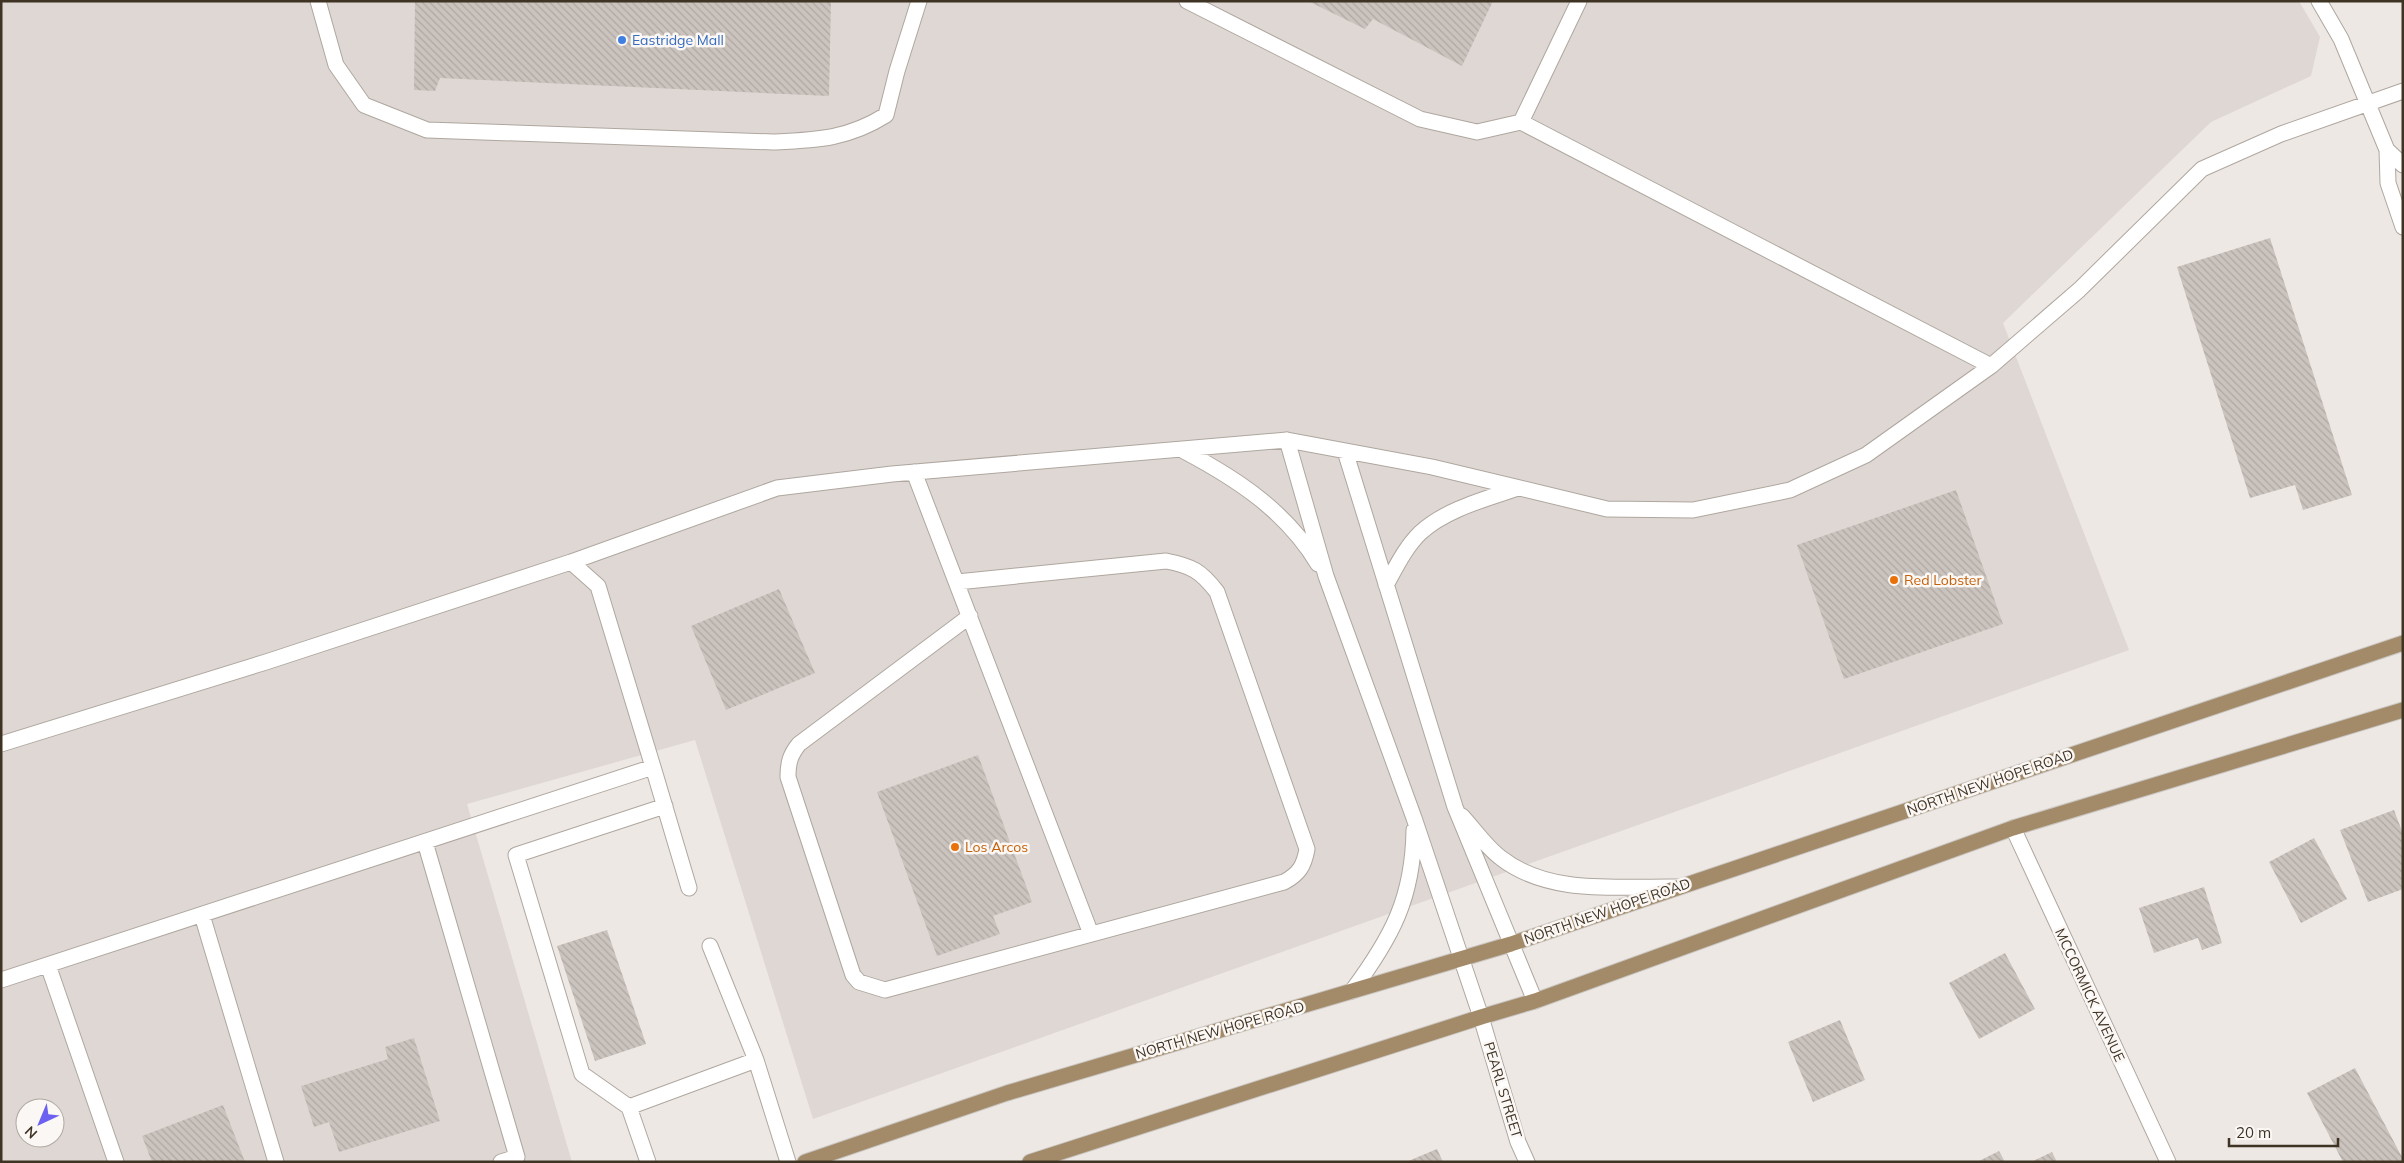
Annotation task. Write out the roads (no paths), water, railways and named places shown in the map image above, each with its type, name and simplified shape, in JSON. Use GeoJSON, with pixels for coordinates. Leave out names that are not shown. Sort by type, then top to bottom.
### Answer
{"type":"FeatureCollection","features":[{"type":"Feature","properties":{"kind":"main road","name":"NORTH NEW HOPE ROAD"},"geometry":{"type":"LineString","coordinates":[[805,1162],[1007,1093],[1511,944],[2403,643]]}},
{"type":"Feature","properties":{"kind":"main road"},"geometry":{"type":"LineString","coordinates":[[1030,1162],[1535,1001],[2013,828],[2403,710]]}},
{"type":"Feature","properties":{"kind":"street"},"geometry":{"type":"LineString","coordinates":[[318,1],[336,65],[364,105],[426,130],[773,142],[822,139],[866,127],[886,114],[896,70],[919,1]]}},
{"type":"Feature","properties":{"kind":"street"},"geometry":{"type":"LineString","coordinates":[[1187,1],[1420,119],[1477,132],[1521,122],[1991,366]]}},
{"type":"Feature","properties":{"kind":"street"},"geometry":{"type":"LineString","coordinates":[[1521,122],[1579,1]]}},
{"type":"Feature","properties":{"kind":"street"},"geometry":{"type":"LineString","coordinates":[[2319,1],[2341,38],[2387,150],[2388,183],[2403,227]]}},
{"type":"Feature","properties":{"kind":"street"},"geometry":{"type":"LineString","coordinates":[[1,744],[266,662],[571,562],[777,488],[914,472],[1287,440],[1432,467],[1607,509],[1693,510],[1790,490],[1866,455],[1991,366],[2079,290],[2202,169],[2281,134],[2403,91]]}},
{"type":"Feature","properties":{"kind":"street"},"geometry":{"type":"LineString","coordinates":[[2387,150],[2403,165]]}},
{"type":"Feature","properties":{"kind":"street"},"geometry":{"type":"LineString","coordinates":[[1287,440],[1326,576]]}},
{"type":"Feature","properties":{"kind":"street"},"geometry":{"type":"LineString","coordinates":[[1184,450],[1228,474],[1260,498],[1289,526],[1315,558],[1326,576]]}},
{"type":"Feature","properties":{"kind":"street"},"geometry":{"type":"LineString","coordinates":[[1345,451],[1454,807],[1535,1001]]}},
{"type":"Feature","properties":{"kind":"street"},"geometry":{"type":"LineString","coordinates":[[914,472],[1092,934]]}},
{"type":"Feature","properties":{"kind":"street"},"geometry":{"type":"LineString","coordinates":[[1386,585],[1404,552],[1421,533],[1438,520],[1464,507],[1518,488]]}},
{"type":"Feature","properties":{"kind":"street"},"geometry":{"type":"LineString","coordinates":[[957,582],[1166,561],[1190,565],[1206,578],[1216,592],[1307,849],[1304,864],[1298,875],[1284,882],[885,990],[859,982],[854,975],[788,777],[788,764],[791,754],[800,744],[970,616]]}},
{"type":"Feature","properties":{"kind":"street"},"geometry":{"type":"LineString","coordinates":[[571,562],[598,586],[689,888]]}},
{"type":"Feature","properties":{"kind":"street","name":"PEARL STREET"},"geometry":{"type":"LineString","coordinates":[[1326,576],[1414,818],[1481,1017],[1518,1142],[1527,1162]]}},
{"type":"Feature","properties":{"kind":"street"},"geometry":{"type":"LineString","coordinates":[[1,980],[653,767]]}},
{"type":"Feature","properties":{"kind":"street"},"geometry":{"type":"LineString","coordinates":[[648,1162],[629,1106],[582,1074],[516,855],[665,806]]}},
{"type":"Feature","properties":{"kind":"street"},"geometry":{"type":"LineString","coordinates":[[1454,807],[1501,858],[1534,877],[1570,886],[1678,887]]}},
{"type":"Feature","properties":{"kind":"street"},"geometry":{"type":"LineString","coordinates":[[1352,991],[1372,964],[1395,927],[1408,887],[1414,858],[1414,818]]}},
{"type":"Feature","properties":{"kind":"street","name":"MCCORMICK AVENUE"},"geometry":{"type":"LineString","coordinates":[[2013,828],[2168,1162]]}},
{"type":"Feature","properties":{"kind":"street"},"geometry":{"type":"LineString","coordinates":[[424,842],[517,1157],[501,1162]]}},
{"type":"Feature","properties":{"kind":"street"},"geometry":{"type":"LineString","coordinates":[[202,915],[276,1162]]}},
{"type":"Feature","properties":{"kind":"street"},"geometry":{"type":"LineString","coordinates":[[710,946],[756,1060],[788,1162]]}},
{"type":"Feature","properties":{"kind":"street"},"geometry":{"type":"LineString","coordinates":[[48,965],[116,1162]]}},
{"type":"Feature","properties":{"kind":"street"},"geometry":{"type":"LineString","coordinates":[[629,1106],[756,1060]]}},
{"type":"Feature","properties":{"kind":"street"},"geometry":{"type":"LineString","coordinates":[[271,1142],[286,1162]]}},
{"type":"Feature","properties":{"kind":"place","name":"Eastridge Mall"},"geometry":{"type":"Point","coordinates":[622,40]}},
{"type":"Feature","properties":{"kind":"place","name":"Red Lobster"},"geometry":{"type":"Point","coordinates":[1894,580]}},
{"type":"Feature","properties":{"kind":"place","name":"Los Arcos"},"geometry":{"type":"Point","coordinates":[955,847]}}]}
